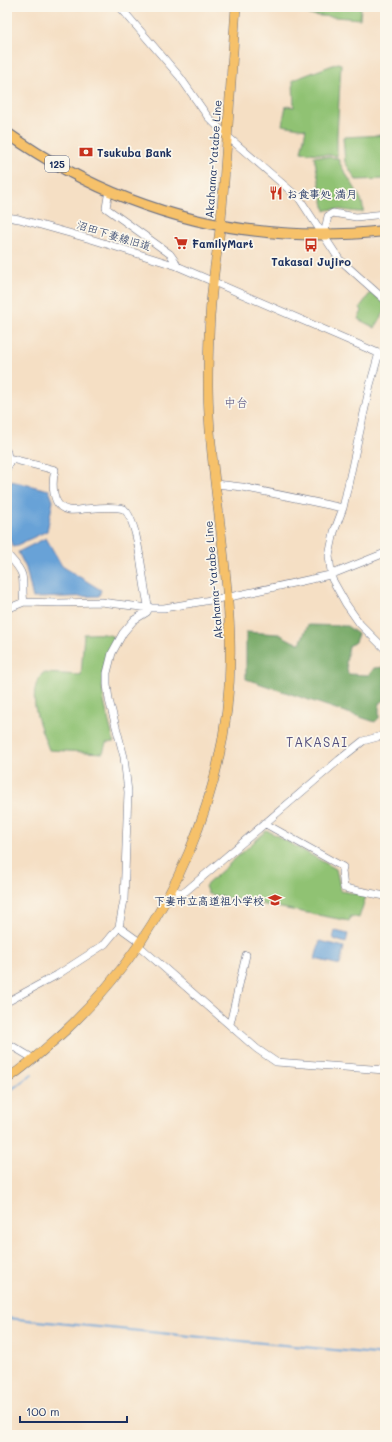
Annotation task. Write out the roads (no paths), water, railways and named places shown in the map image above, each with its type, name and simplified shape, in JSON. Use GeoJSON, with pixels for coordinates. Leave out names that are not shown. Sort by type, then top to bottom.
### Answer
{"type":"FeatureCollection","features":[{"type":"Feature","properties":{"kind":"highway","name":"125"},"geometry":{"type":"LineString","coordinates":[[7,133],[26,146],[76,175],[109,190],[154,208],[220,225],[263,232],[324,235],[385,230]]}},
{"type":"Feature","properties":{"kind":"main road","name":"Akahama-Yatabe Line"},"geometry":{"type":"LineString","coordinates":[[7,1079],[34,1059],[93,1003],[123,967],[138,945],[171,890],[192,844],[202,818],[220,748],[227,706],[230,675],[230,640],[228,596],[216,484],[208,386],[213,281],[220,225],[236,7]]}},
{"type":"Feature","properties":{"kind":"street"},"geometry":{"type":"LineString","coordinates":[[120,7],[180,77],[208,117],[227,136],[299,198],[345,265],[385,300]]}},
{"type":"Feature","properties":{"kind":"street"},"geometry":{"type":"LineString","coordinates":[[109,190],[106,208],[170,254],[177,266]]}},
{"type":"Feature","properties":{"kind":"street"},"geometry":{"type":"LineString","coordinates":[[324,235],[328,216],[333,213],[356,217],[385,214]]}},
{"type":"Feature","properties":{"kind":"street","name":"沼田下妻線旧道"},"geometry":{"type":"LineString","coordinates":[[7,217],[94,240],[177,266],[382,354]]}},
{"type":"Feature","properties":{"kind":"street"},"geometry":{"type":"LineString","coordinates":[[382,354],[368,392],[343,508],[334,532],[329,556],[330,576],[346,604],[360,624],[385,649]]}},
{"type":"Feature","properties":{"kind":"street"},"geometry":{"type":"LineString","coordinates":[[7,468],[9,464],[8,455],[55,470],[53,487],[54,494],[57,501],[65,509],[120,508],[127,512],[134,528],[149,608],[147,612],[134,620],[123,633],[112,653],[107,673],[109,700],[124,757],[128,792],[124,900],[119,927],[105,944],[57,975],[7,1002]]}},
{"type":"Feature","properties":{"kind":"street"},"geometry":{"type":"LineString","coordinates":[[216,484],[242,487],[343,508]]}},
{"type":"Feature","properties":{"kind":"street"},"geometry":{"type":"LineString","coordinates":[[7,610],[24,602],[101,602],[149,608],[164,608],[330,576],[385,553]]}},
{"type":"Feature","properties":{"kind":"street"},"geometry":{"type":"LineString","coordinates":[[7,554],[16,563],[22,575],[22,595],[24,602]]}},
{"type":"Feature","properties":{"kind":"street"},"geometry":{"type":"LineString","coordinates":[[171,890],[182,893],[363,741],[385,735]]}},
{"type":"Feature","properties":{"kind":"street"},"geometry":{"type":"LineString","coordinates":[[264,823],[343,867],[344,888],[385,896]]}},
{"type":"Feature","properties":{"kind":"street"},"geometry":{"type":"LineString","coordinates":[[119,927],[137,940],[138,945],[257,1049],[276,1062],[385,1070]]}},
{"type":"Feature","properties":{"kind":"street"},"geometry":{"type":"LineString","coordinates":[[230,1024],[246,955]]}},
{"type":"Feature","properties":{"kind":"street"},"geometry":{"type":"LineString","coordinates":[[7,1043],[34,1059]]}},
{"type":"Feature","properties":{"kind":"water"},"geometry":{"type":"Polygon","coordinates":[[[11,481],[49,490],[53,501],[47,531],[13,547],[7,532],[7,496],[11,481]]]}},
{"type":"Feature","properties":{"kind":"water"},"geometry":{"type":"Polygon","coordinates":[[[46,538],[62,566],[101,590],[99,596],[33,598],[26,568],[18,552],[46,538]]]}},
{"type":"Feature","properties":{"kind":"water"},"geometry":{"type":"Polygon","coordinates":[[[335,931],[348,934],[346,943],[333,939],[335,931]]]}},
{"type":"Feature","properties":{"kind":"water"},"geometry":{"type":"Polygon","coordinates":[[[320,941],[344,947],[340,965],[315,959],[320,941]]]}},
{"type":"Feature","properties":{"kind":"waterway"},"geometry":{"type":"LineString","coordinates":[[7,1093],[32,1074]]}},
{"type":"Feature","properties":{"kind":"waterway"},"geometry":{"type":"LineString","coordinates":[[7,1318],[385,1355]]}},
{"type":"Feature","properties":{"kind":"place","name":"Tsukuba Bank"},"geometry":{"type":"Point","coordinates":[86,152]}},
{"type":"Feature","properties":{"kind":"place","name":"お食事処 満月"},"geometry":{"type":"Point","coordinates":[276,193]}},
{"type":"Feature","properties":{"kind":"place","name":"FamilyMart"},"geometry":{"type":"Point","coordinates":[181,243]}},
{"type":"Feature","properties":{"kind":"place","name":"Takasai Jujiro"},"geometry":{"type":"Point","coordinates":[311,245]}},
{"type":"Feature","properties":{"kind":"place","name":"下妻市立高道祖小学校"},"geometry":{"type":"Point","coordinates":[275,900]}},
{"type":"Feature","properties":{"kind":"district","name":"中台"},"geometry":{"type":"Point","coordinates":[236,402]}},
{"type":"Feature","properties":{"kind":"district","name":"TAKASAI"},"geometry":{"type":"Point","coordinates":[317,741]}}]}
